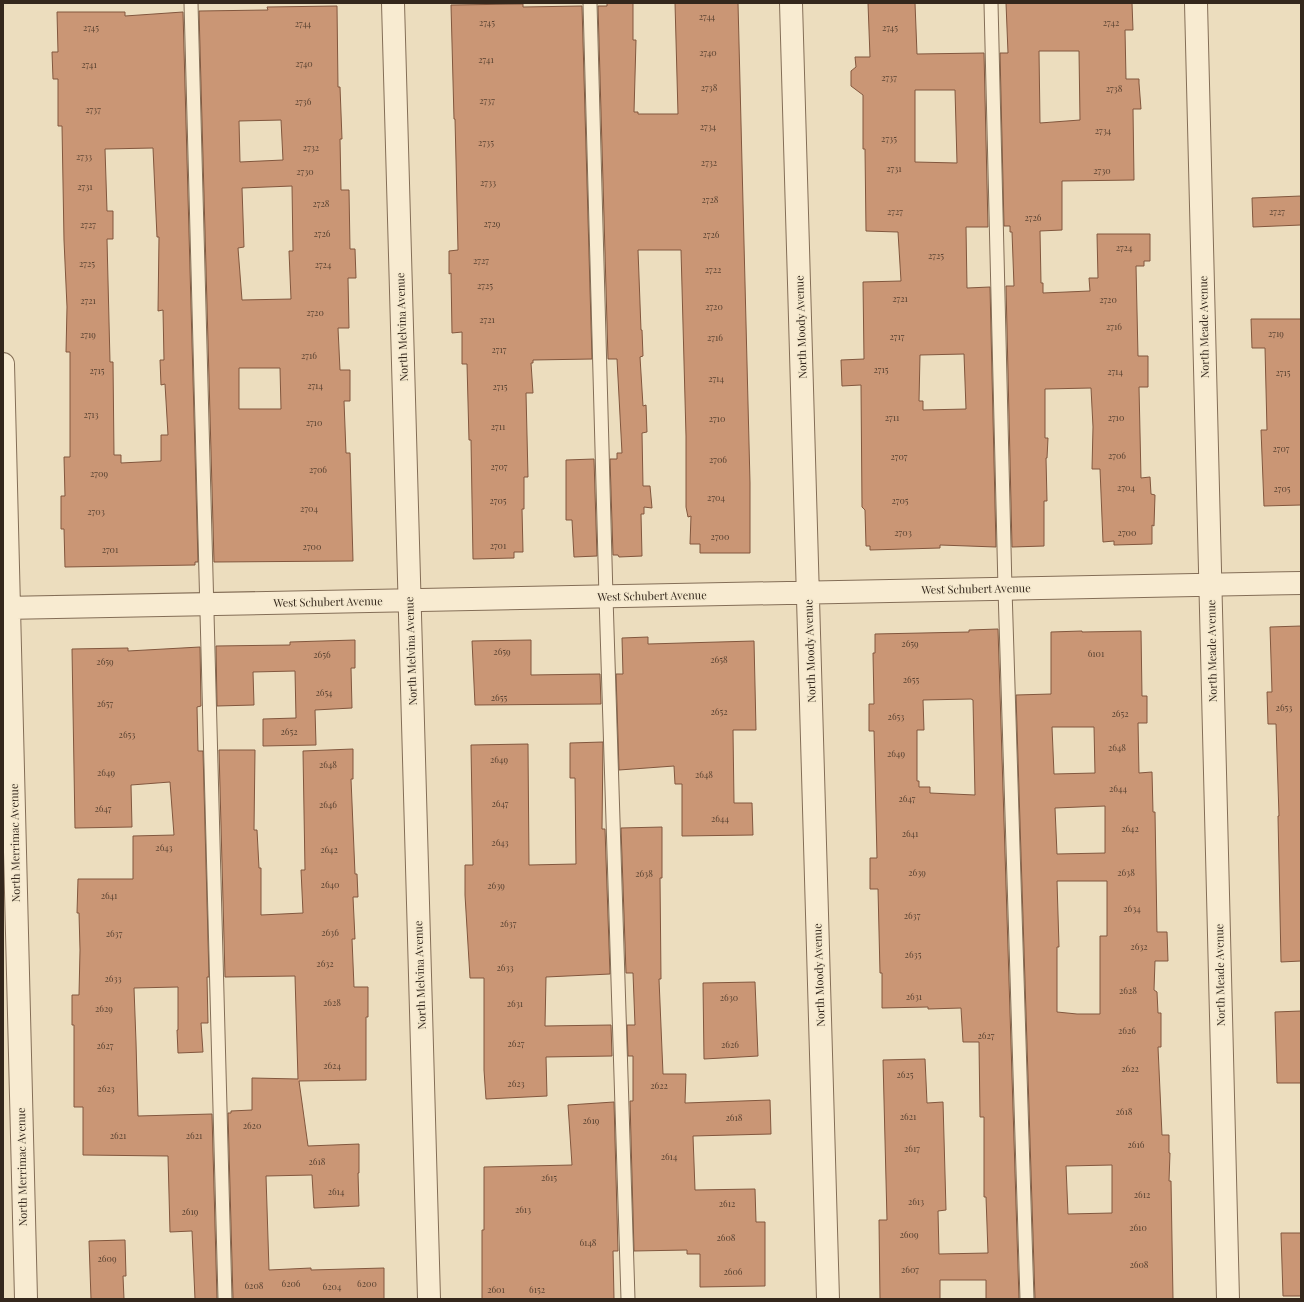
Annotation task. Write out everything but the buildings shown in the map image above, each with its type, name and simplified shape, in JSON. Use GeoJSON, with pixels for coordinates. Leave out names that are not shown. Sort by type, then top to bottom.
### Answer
{"type":"FeatureCollection","features":[{"type":"Feature","properties":{"kind":"street","name":"North Melvina Avenue"},"geometry":{"type":"LineString","coordinates":[[393,3],[429,1299]]}},
{"type":"Feature","properties":{"kind":"street","name":"North Moody Avenue"},"geometry":{"type":"LineString","coordinates":[[791,3],[828,1299]]}},
{"type":"Feature","properties":{"kind":"street","name":"North Meade Avenue"},"geometry":{"type":"LineString","coordinates":[[1196,3],[1228,1299]]}},
{"type":"Feature","properties":{"kind":"street","name":"North Merrimac Avenue"},"geometry":{"type":"LineString","coordinates":[[3,364],[6,608],[26,1299]]}},
{"type":"Feature","properties":{"kind":"street","name":"West Schubert Avenue"},"geometry":{"type":"LineString","coordinates":[[6,608],[1301,583]]}},
{"type":"Feature","properties":{"kind":"lane"},"geometry":{"type":"LineString","coordinates":[[191,3],[225,1299]]}},
{"type":"Feature","properties":{"kind":"lane"},"geometry":{"type":"LineString","coordinates":[[590,3],[606,597],[628,1299]]}},
{"type":"Feature","properties":{"kind":"lane"},"geometry":{"type":"LineString","coordinates":[[991,3],[1005,589],[1027,1299]]}}]}
